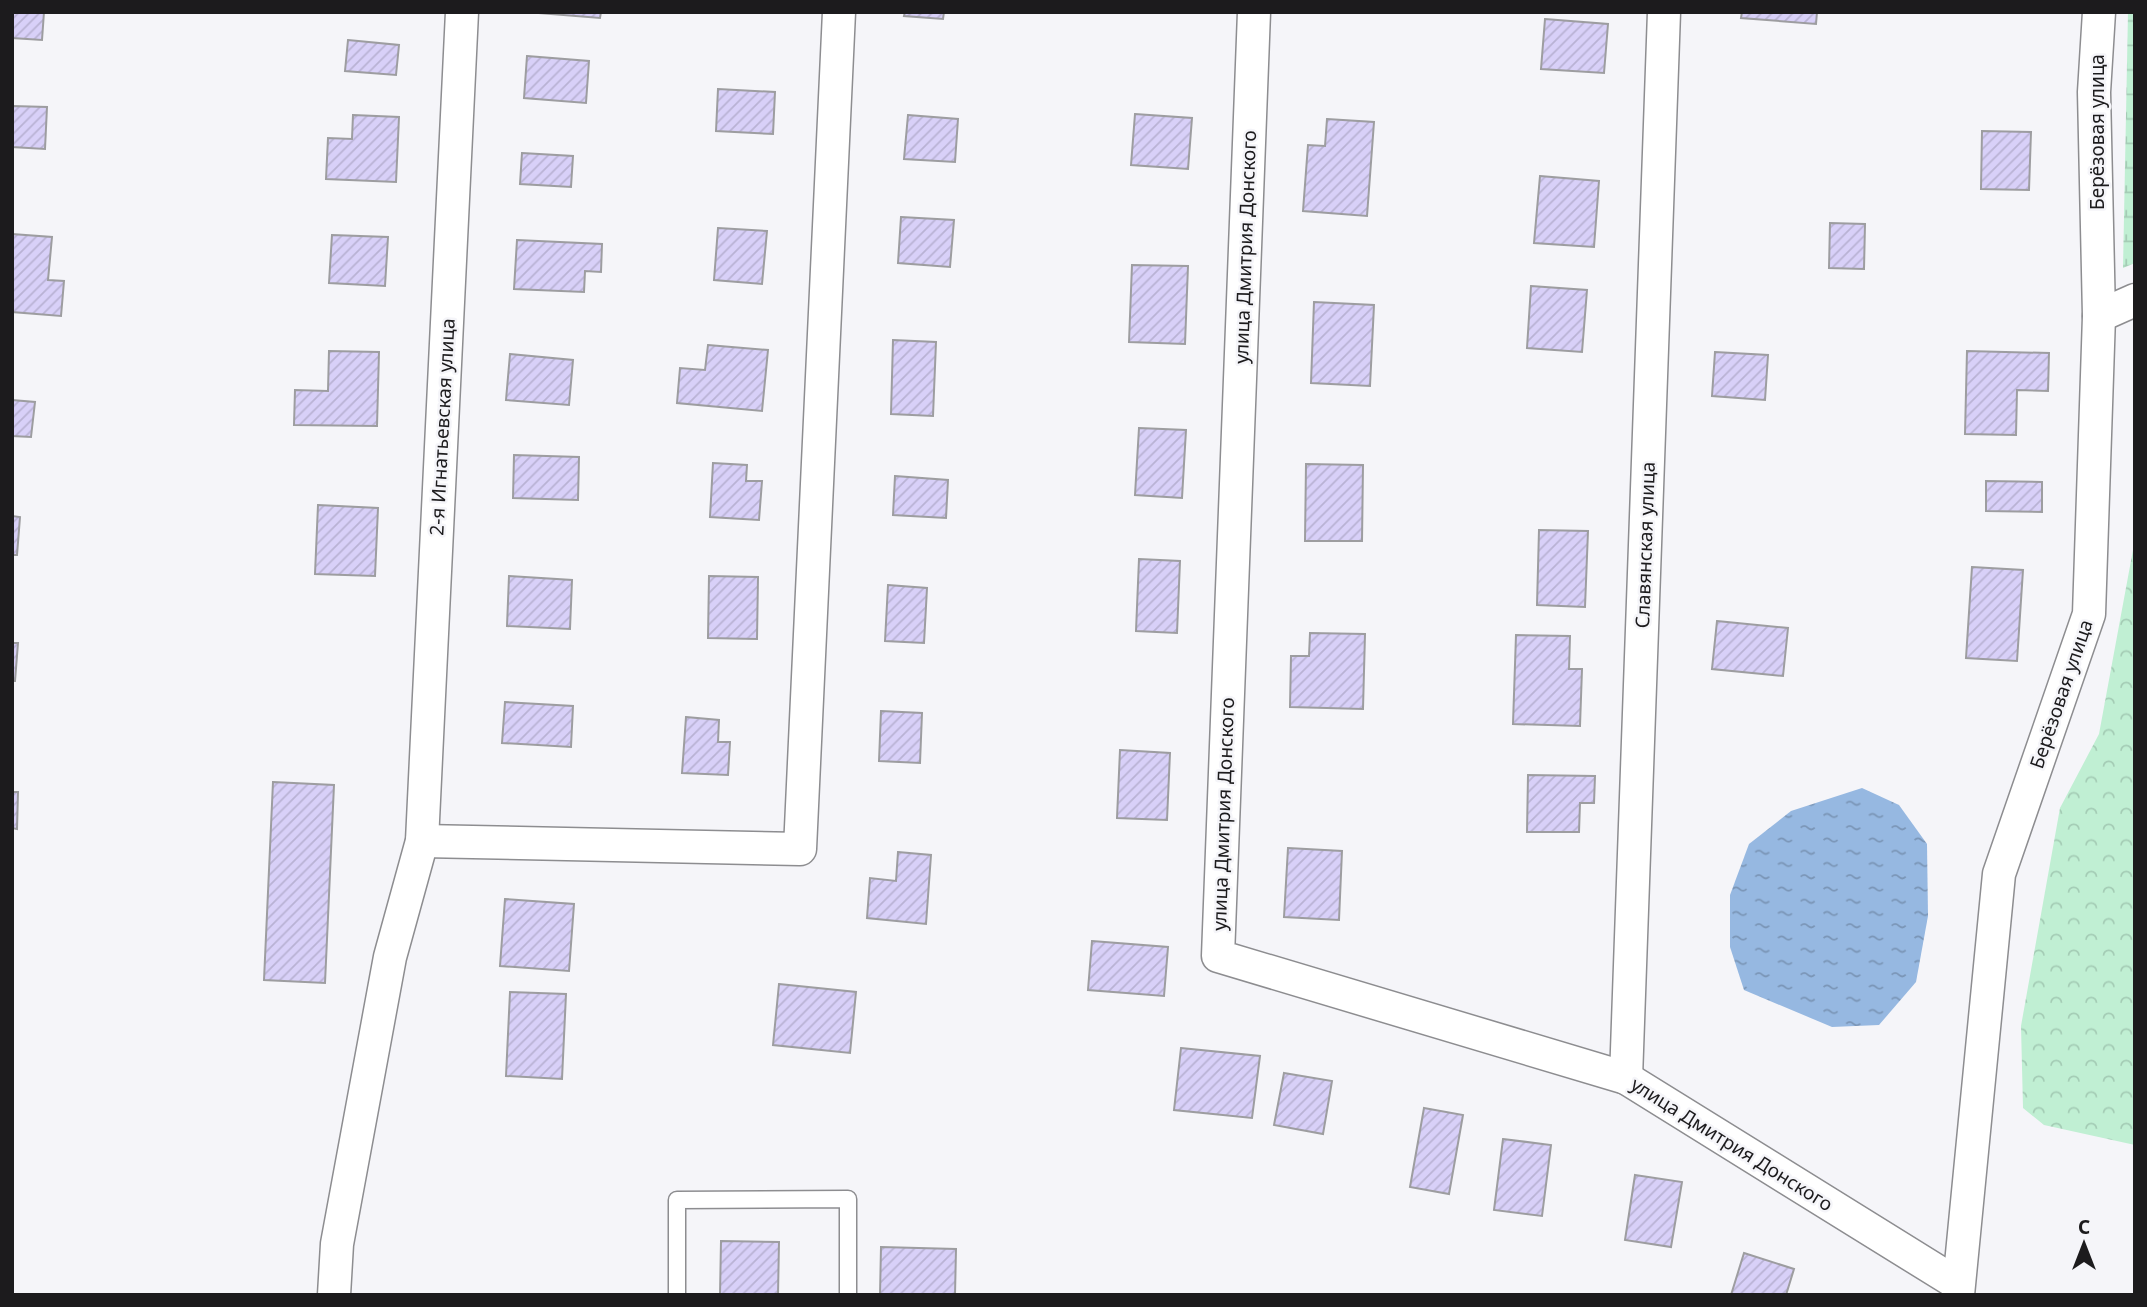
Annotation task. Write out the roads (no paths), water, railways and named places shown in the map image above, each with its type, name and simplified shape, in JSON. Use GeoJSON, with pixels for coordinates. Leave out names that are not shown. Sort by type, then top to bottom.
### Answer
{"type":"FeatureCollection","features":[{"type":"Feature","properties":{"kind":"street","name":"2-я Игнатьевская улица"},"geometry":{"type":"LineString","coordinates":[[334,1295],[337,1244],[390,957],[422,841],[462,12]]}},
{"type":"Feature","properties":{"kind":"street"},"geometry":{"type":"LineString","coordinates":[[422,841],[800,849],[839,12]]}},
{"type":"Feature","properties":{"kind":"street","name":"улица Дмитрия Донского"},"geometry":{"type":"LineString","coordinates":[[1254,12],[1218,956],[1626,1078],[1958,1289]]}},
{"type":"Feature","properties":{"kind":"street","name":"Славянская улица"},"geometry":{"type":"LineString","coordinates":[[1626,1078],[1664,12]]}},
{"type":"Feature","properties":{"kind":"street","name":"Берёзовая улица"},"geometry":{"type":"LineString","coordinates":[[1958,1289],[2000,874],[2089,614],[2099,316],[2094,93],[2099,12]]}},
{"type":"Feature","properties":{"kind":"street"},"geometry":{"type":"LineString","coordinates":[[2099,316],[2135,300]]}},
{"type":"Feature","properties":{"kind":"lane"},"geometry":{"type":"LineString","coordinates":[[677,1295],[677,1200],[848,1199],[848,1295]]}},
{"type":"Feature","properties":{"kind":"water"},"geometry":{"type":"Polygon","coordinates":[[[1862,788],[1899,805],[1927,844],[1928,916],[1916,982],[1879,1025],[1832,1027],[1744,990],[1730,947],[1730,895],[1749,844],[1791,811],[1862,788]]]}}]}
